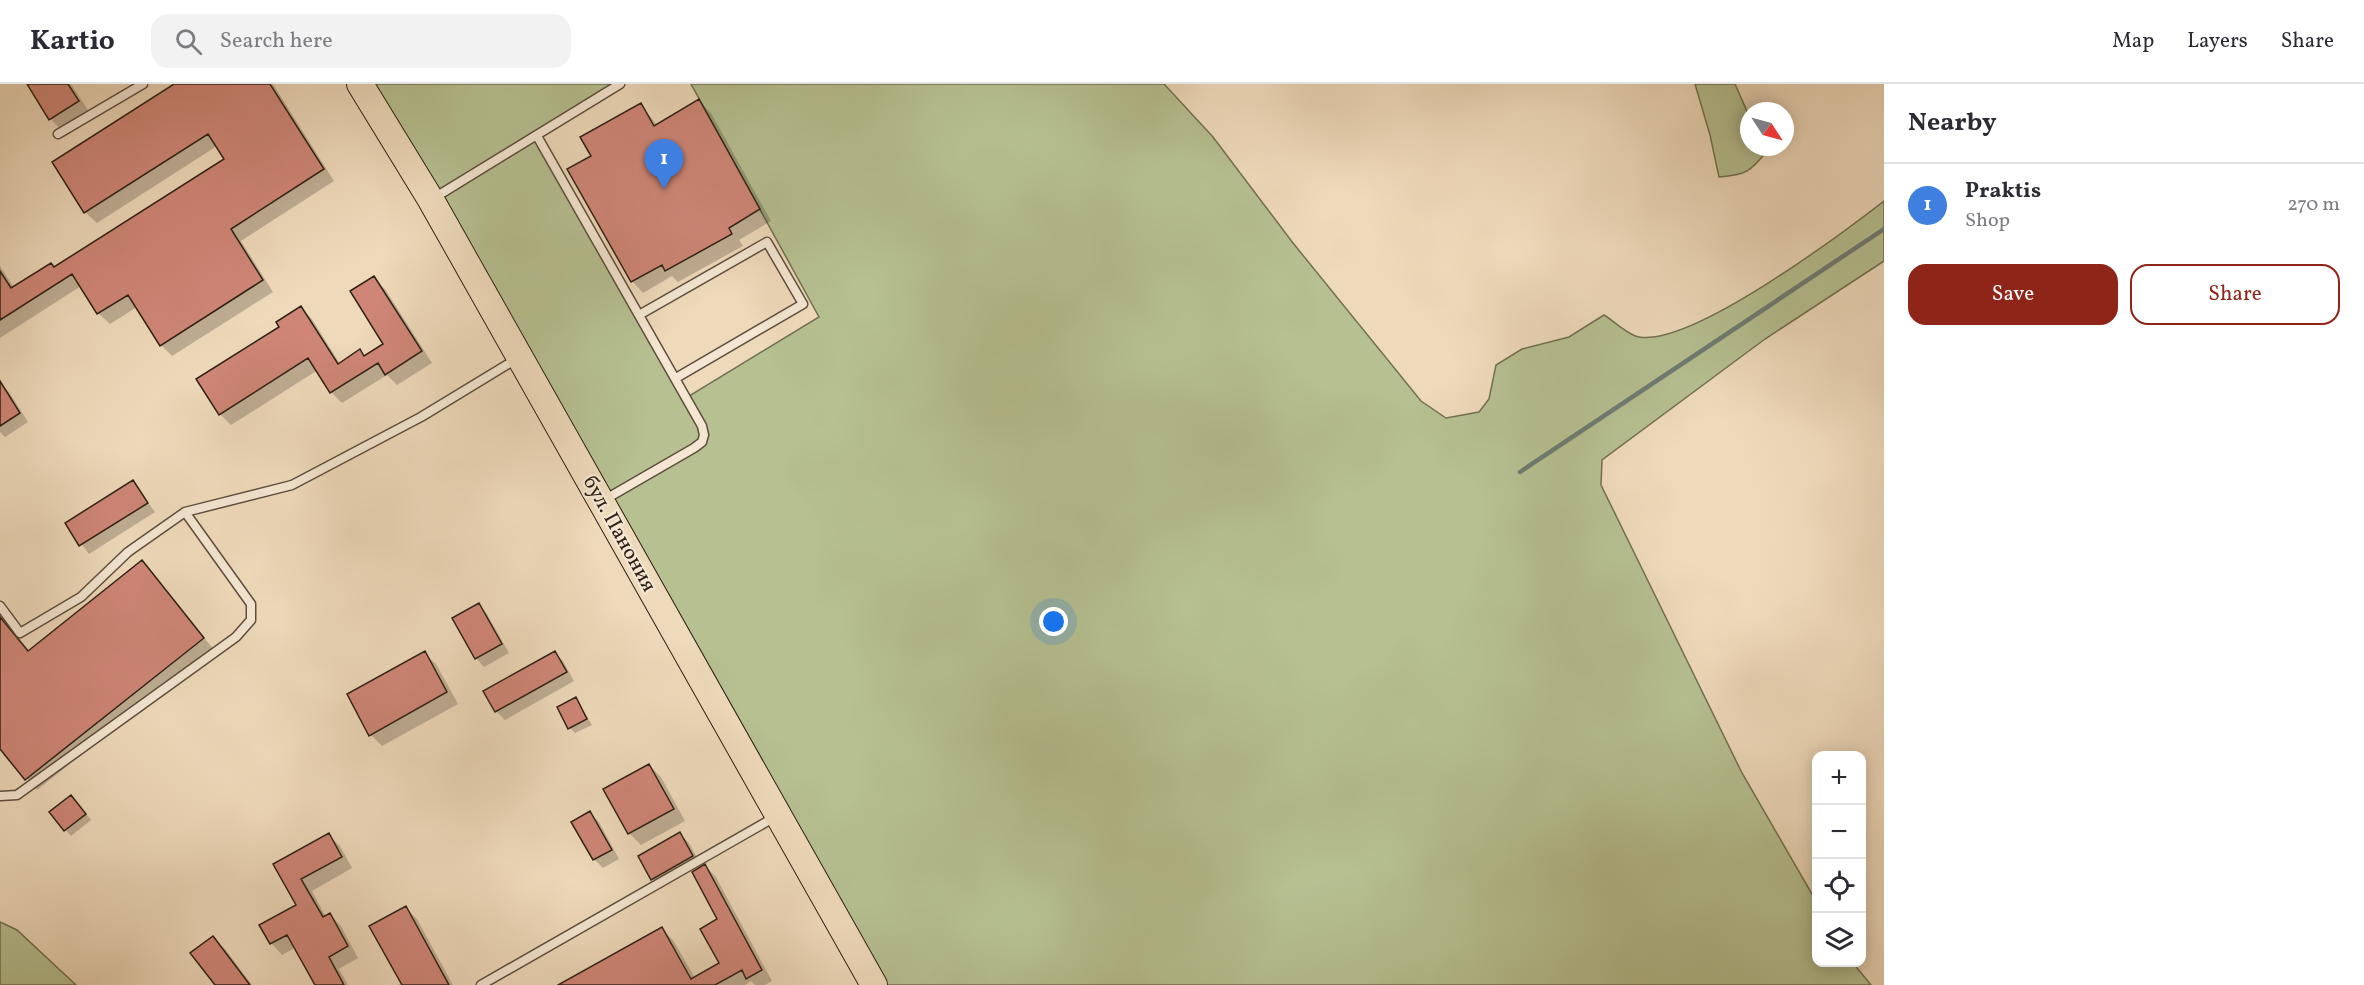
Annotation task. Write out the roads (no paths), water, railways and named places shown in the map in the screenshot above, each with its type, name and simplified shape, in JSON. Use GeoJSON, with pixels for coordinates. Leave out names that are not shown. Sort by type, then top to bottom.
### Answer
{"type":"FeatureCollection","features":[{"type":"Feature","properties":{"kind":"main road","name":"бул. Панония"},"geometry":{"type":"LineString","coordinates":[[360,84],[430,200],[874,985]]}},
{"type":"Feature","properties":{"kind":"lane"},"geometry":{"type":"LineString","coordinates":[[58,134],[143,84]]}},
{"type":"Feature","properties":{"kind":"lane"},"geometry":{"type":"LineString","coordinates":[[430,200],[620,84]]}},
{"type":"Feature","properties":{"kind":"lane"},"geometry":{"type":"LineString","coordinates":[[537,136],[676,378],[702,426],[704,435],[702,442],[601,501]]}},
{"type":"Feature","properties":{"kind":"lane"},"geometry":{"type":"LineString","coordinates":[[639,315],[767,242],[773,252],[803,304],[676,378]]}},
{"type":"Feature","properties":{"kind":"lane"},"geometry":{"type":"LineString","coordinates":[[0,606],[20,633],[81,597],[128,552],[185,512],[292,485],[420,417],[519,358]]}},
{"type":"Feature","properties":{"kind":"lane"},"geometry":{"type":"LineString","coordinates":[[0,796],[17,795],[236,637],[251,620],[251,604],[185,512]]}},
{"type":"Feature","properties":{"kind":"lane"},"geometry":{"type":"LineString","coordinates":[[482,985],[778,815]]}},
{"type":"Feature","properties":{"kind":"waterway"},"geometry":{"type":"LineString","coordinates":[[1520,472],[1884,229]]}},
{"type":"Feature","properties":{"kind":"place","name":"Praktis"},"geometry":{"type":"Point","coordinates":[664,189]}}]}
